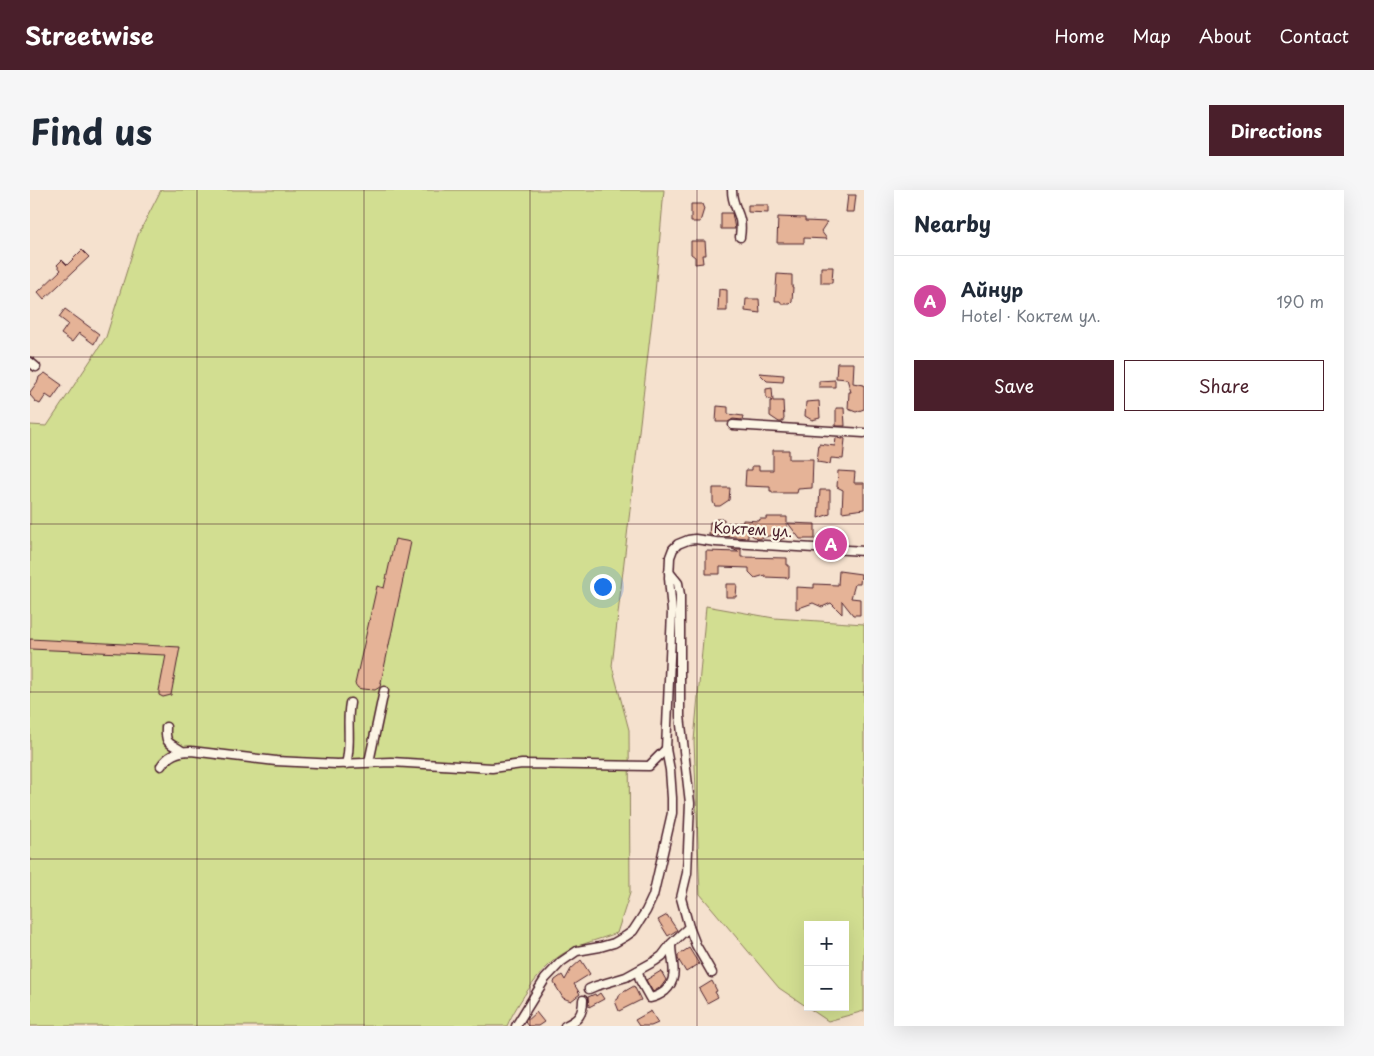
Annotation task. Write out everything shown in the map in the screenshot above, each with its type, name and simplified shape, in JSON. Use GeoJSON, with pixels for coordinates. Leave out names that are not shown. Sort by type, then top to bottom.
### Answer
{"type":"FeatureCollection","features":[{"type":"Feature","properties":{"kind":"street"},"geometry":{"type":"LineString","coordinates":[[732,190],[733,199],[741,218],[740,237]]}},
{"type":"Feature","properties":{"kind":"street"},"geometry":{"type":"LineString","coordinates":[[733,426],[864,433]]}},
{"type":"Feature","properties":{"kind":"street","name":"Коктем ул."},"geometry":{"type":"LineString","coordinates":[[669,572],[670,557],[673,549],[678,544],[688,540],[864,551]]}},
{"type":"Feature","properties":{"kind":"street"},"geometry":{"type":"LineString","coordinates":[[516,1026],[545,979],[561,962],[577,951],[600,947],[633,931],[653,896],[672,813],[670,770],[666,749],[672,612],[669,572]]}},
{"type":"Feature","properties":{"kind":"street"},"geometry":{"type":"LineString","coordinates":[[669,572],[678,583],[680,595],[680,716],[690,803],[687,873],[681,898],[696,946],[712,973]]}},
{"type":"Feature","properties":{"kind":"street"},"geometry":{"type":"LineString","coordinates":[[369,762],[384,690]]}},
{"type":"Feature","properties":{"kind":"street"},"geometry":{"type":"LineString","coordinates":[[346,764],[349,753],[347,725],[350,703]]}},
{"type":"Feature","properties":{"kind":"street"},"geometry":{"type":"LineString","coordinates":[[166,728],[166,740],[170,745],[182,751],[276,761],[346,764],[369,762],[409,763],[492,768],[538,763],[649,766],[666,749]]}},
{"type":"Feature","properties":{"kind":"street"},"geometry":{"type":"LineString","coordinates":[[161,766],[166,760],[182,751]]}},
{"type":"Feature","properties":{"kind":"street"},"geometry":{"type":"LineString","coordinates":[[589,990],[626,977],[662,956],[671,944],[689,927]]}},
{"type":"Feature","properties":{"kind":"street"},"geometry":{"type":"LineString","coordinates":[[638,971],[640,980],[650,998],[661,994],[668,988],[674,978],[671,944]]}},
{"type":"Feature","properties":{"kind":"street"},"geometry":{"type":"LineString","coordinates":[[565,1026],[580,1017],[583,1000]]}},
{"type":"Feature","properties":{"kind":"green space"},"geometry":{"type":"Polygon","coordinates":[[[161,190],[664,190],[655,293],[612,666],[629,730],[630,893],[617,933],[578,946],[558,957],[532,984],[517,1006],[507,1026],[30,1026],[30,425],[47,426],[106,337],[138,235],[161,190]]]}},
{"type":"Feature","properties":{"kind":"green space"},"geometry":{"type":"Polygon","coordinates":[[[706,606],[774,618],[864,624],[864,1011],[828,1021],[813,1011],[849,1011],[849,921],[804,921],[804,1005],[779,988],[700,894],[694,741],[706,606]]]}},
{"type":"Feature","properties":{"kind":"building"},"geometry":{"type":"Polygon","coordinates":[[[848,195],[856,195],[854,212],[846,212],[848,195]]]}},
{"type":"Feature","properties":{"kind":"building"},"geometry":{"type":"Polygon","coordinates":[[[691,204],[702,204],[704,209],[700,222],[691,222],[691,204]]]}},
{"type":"Feature","properties":{"kind":"building"},"geometry":{"type":"Polygon","coordinates":[[[748,205],[768,205],[768,213],[748,212],[748,205]]]}},
{"type":"Feature","properties":{"kind":"building"},"geometry":{"type":"Polygon","coordinates":[[[721,213],[732,213],[735,229],[721,229],[721,213]]]}},
{"type":"Feature","properties":{"kind":"building"},"geometry":{"type":"Polygon","coordinates":[[[778,217],[805,218],[805,221],[827,222],[821,231],[827,239],[804,238],[804,243],[777,243],[778,217]]]}},
{"type":"Feature","properties":{"kind":"building"},"geometry":{"type":"Polygon","coordinates":[[[691,241],[705,241],[706,255],[702,255],[703,263],[695,264],[695,257],[691,254],[691,241]]]}},
{"type":"Feature","properties":{"kind":"building"},"geometry":{"type":"Polygon","coordinates":[[[82,250],[89,257],[44,299],[38,292],[61,270],[57,265],[62,260],[67,265],[82,250]]]}},
{"type":"Feature","properties":{"kind":"building"},"geometry":{"type":"Polygon","coordinates":[[[821,267],[833,267],[832,283],[821,283],[821,267]]]}},
{"type":"Feature","properties":{"kind":"building"},"geometry":{"type":"Polygon","coordinates":[[[777,274],[792,275],[792,302],[790,304],[782,304],[780,301],[775,301],[777,274]]]}},
{"type":"Feature","properties":{"kind":"building"},"geometry":{"type":"Polygon","coordinates":[[[719,289],[727,290],[727,311],[718,311],[719,289]]]}},
{"type":"Feature","properties":{"kind":"building"},"geometry":{"type":"Polygon","coordinates":[[[746,299],[759,299],[760,313],[745,311],[746,299]]]}},
{"type":"Feature","properties":{"kind":"building"},"geometry":{"type":"Polygon","coordinates":[[[65,309],[99,334],[94,344],[79,333],[72,342],[61,334],[68,324],[59,317],[65,309]]]}},
{"type":"Feature","properties":{"kind":"building"},"geometry":{"type":"Polygon","coordinates":[[[837,363],[854,363],[853,383],[864,385],[864,409],[856,412],[848,409],[849,392],[851,392],[847,379],[836,378],[837,363]]]}},
{"type":"Feature","properties":{"kind":"building"},"geometry":{"type":"Polygon","coordinates":[[[45,373],[62,385],[52,399],[46,395],[40,404],[30,395],[30,392],[39,377],[45,373]]]}},
{"type":"Feature","properties":{"kind":"building"},"geometry":{"type":"Polygon","coordinates":[[[759,373],[784,375],[783,382],[767,381],[759,373]]]}},
{"type":"Feature","properties":{"kind":"building"},"geometry":{"type":"Polygon","coordinates":[[[835,380],[835,387],[819,387],[819,381],[835,380]]]}},
{"type":"Feature","properties":{"kind":"building"},"geometry":{"type":"Polygon","coordinates":[[[772,388],[773,401],[783,401],[784,419],[782,422],[770,416],[770,401],[772,401],[766,397],[766,389],[772,388]]]}},
{"type":"Feature","properties":{"kind":"building"},"geometry":{"type":"Polygon","coordinates":[[[819,401],[820,418],[812,420],[805,416],[806,402],[819,401]]]}},
{"type":"Feature","properties":{"kind":"building"},"geometry":{"type":"Polygon","coordinates":[[[717,406],[728,407],[728,414],[743,416],[742,420],[733,419],[728,422],[716,422],[717,406]]]}},
{"type":"Feature","properties":{"kind":"building"},"geometry":{"type":"Polygon","coordinates":[[[836,408],[844,408],[845,426],[836,426],[836,408]]]}},
{"type":"Feature","properties":{"kind":"building"},"geometry":{"type":"Polygon","coordinates":[[[842,437],[845,439],[843,459],[831,458],[830,464],[817,462],[819,444],[835,446],[836,438],[843,439],[842,437]]]}},
{"type":"Feature","properties":{"kind":"building"},"geometry":{"type":"Polygon","coordinates":[[[773,450],[789,450],[789,459],[813,459],[812,488],[798,489],[797,493],[772,493],[770,487],[745,486],[746,470],[752,470],[752,466],[759,466],[759,470],[773,470],[773,450]]]}},
{"type":"Feature","properties":{"kind":"building"},"geometry":{"type":"Polygon","coordinates":[[[838,471],[855,472],[854,483],[864,483],[864,509],[842,512],[843,490],[837,487],[838,471]]]}},
{"type":"Feature","properties":{"kind":"building"},"geometry":{"type":"Polygon","coordinates":[[[713,488],[730,488],[729,500],[720,506],[715,506],[713,502],[713,488]]]}},
{"type":"Feature","properties":{"kind":"building"},"geometry":{"type":"Polygon","coordinates":[[[820,490],[830,490],[830,514],[818,518],[820,490]]]}},
{"type":"Feature","properties":{"kind":"building"},"geometry":{"type":"Polygon","coordinates":[[[767,517],[787,517],[787,537],[780,540],[772,537],[772,535],[758,539],[748,533],[748,538],[709,535],[710,522],[716,522],[716,519],[724,519],[724,528],[742,529],[743,520],[759,521],[760,519],[767,519],[767,517]]]}},
{"type":"Feature","properties":{"kind":"building"},"geometry":{"type":"Polygon","coordinates":[[[788,523],[815,524],[815,539],[800,539],[788,523]]]}},
{"type":"Feature","properties":{"kind":"building"},"geometry":{"type":"Polygon","coordinates":[[[395,539],[411,542],[380,687],[375,690],[362,689],[358,688],[355,684],[377,586],[384,588],[395,539]]]}},
{"type":"Feature","properties":{"kind":"building"},"geometry":{"type":"Polygon","coordinates":[[[732,549],[741,549],[741,557],[787,558],[789,578],[765,577],[765,575],[755,578],[749,572],[749,568],[720,567],[720,574],[706,574],[706,551],[739,552],[732,549]]]}},
{"type":"Feature","properties":{"kind":"building"},"geometry":{"type":"Polygon","coordinates":[[[839,571],[861,574],[860,584],[855,584],[851,598],[860,599],[860,615],[853,615],[842,601],[842,614],[831,603],[822,607],[813,603],[796,609],[796,587],[814,588],[814,584],[838,585],[839,571]]]}},
{"type":"Feature","properties":{"kind":"building"},"geometry":{"type":"Polygon","coordinates":[[[726,584],[737,584],[736,597],[726,597],[726,584]]]}},
{"type":"Feature","properties":{"kind":"building"},"geometry":{"type":"Polygon","coordinates":[[[30,639],[180,647],[171,695],[163,697],[159,695],[166,655],[30,649],[30,639]]]}},
{"type":"Feature","properties":{"kind":"building"},"geometry":{"type":"Polygon","coordinates":[[[667,915],[677,930],[668,936],[658,920],[667,915]]]}},
{"type":"Feature","properties":{"kind":"building"},"geometry":{"type":"Polygon","coordinates":[[[689,948],[699,964],[686,972],[678,959],[678,955],[689,948]]]}},
{"type":"Feature","properties":{"kind":"building"},"geometry":{"type":"Polygon","coordinates":[[[581,960],[590,974],[574,984],[580,994],[571,1001],[563,998],[554,983],[562,975],[565,980],[571,969],[581,960]]]}},
{"type":"Feature","properties":{"kind":"building"},"geometry":{"type":"Polygon","coordinates":[[[661,971],[666,980],[661,987],[653,992],[646,980],[661,971]]]}},
{"type":"Feature","properties":{"kind":"building"},"geometry":{"type":"Polygon","coordinates":[[[712,981],[718,997],[707,1003],[699,989],[712,981]]]}},
{"type":"Feature","properties":{"kind":"building"},"geometry":{"type":"Polygon","coordinates":[[[634,986],[641,1000],[619,1011],[615,1001],[620,994],[634,986]]]}},
{"type":"Feature","properties":{"kind":"building"},"geometry":{"type":"Polygon","coordinates":[[[600,993],[604,999],[589,1007],[588,997],[595,994],[596,996],[600,993]]]}},
{"type":"Feature","properties":{"kind":"building"},"geometry":{"type":"Polygon","coordinates":[[[651,1011],[658,1023],[651,1026],[639,1026],[635,1020],[651,1011]]]}},
{"type":"Feature","properties":{"kind":"building"},"geometry":{"type":"Polygon","coordinates":[[[536,1012],[544,1022],[538,1026],[528,1026],[525,1022],[536,1012]]]}},
{"type":"Feature","properties":{"kind":"place","name":"Айнур"},"geometry":{"type":"Point","coordinates":[831,544]}}]}
